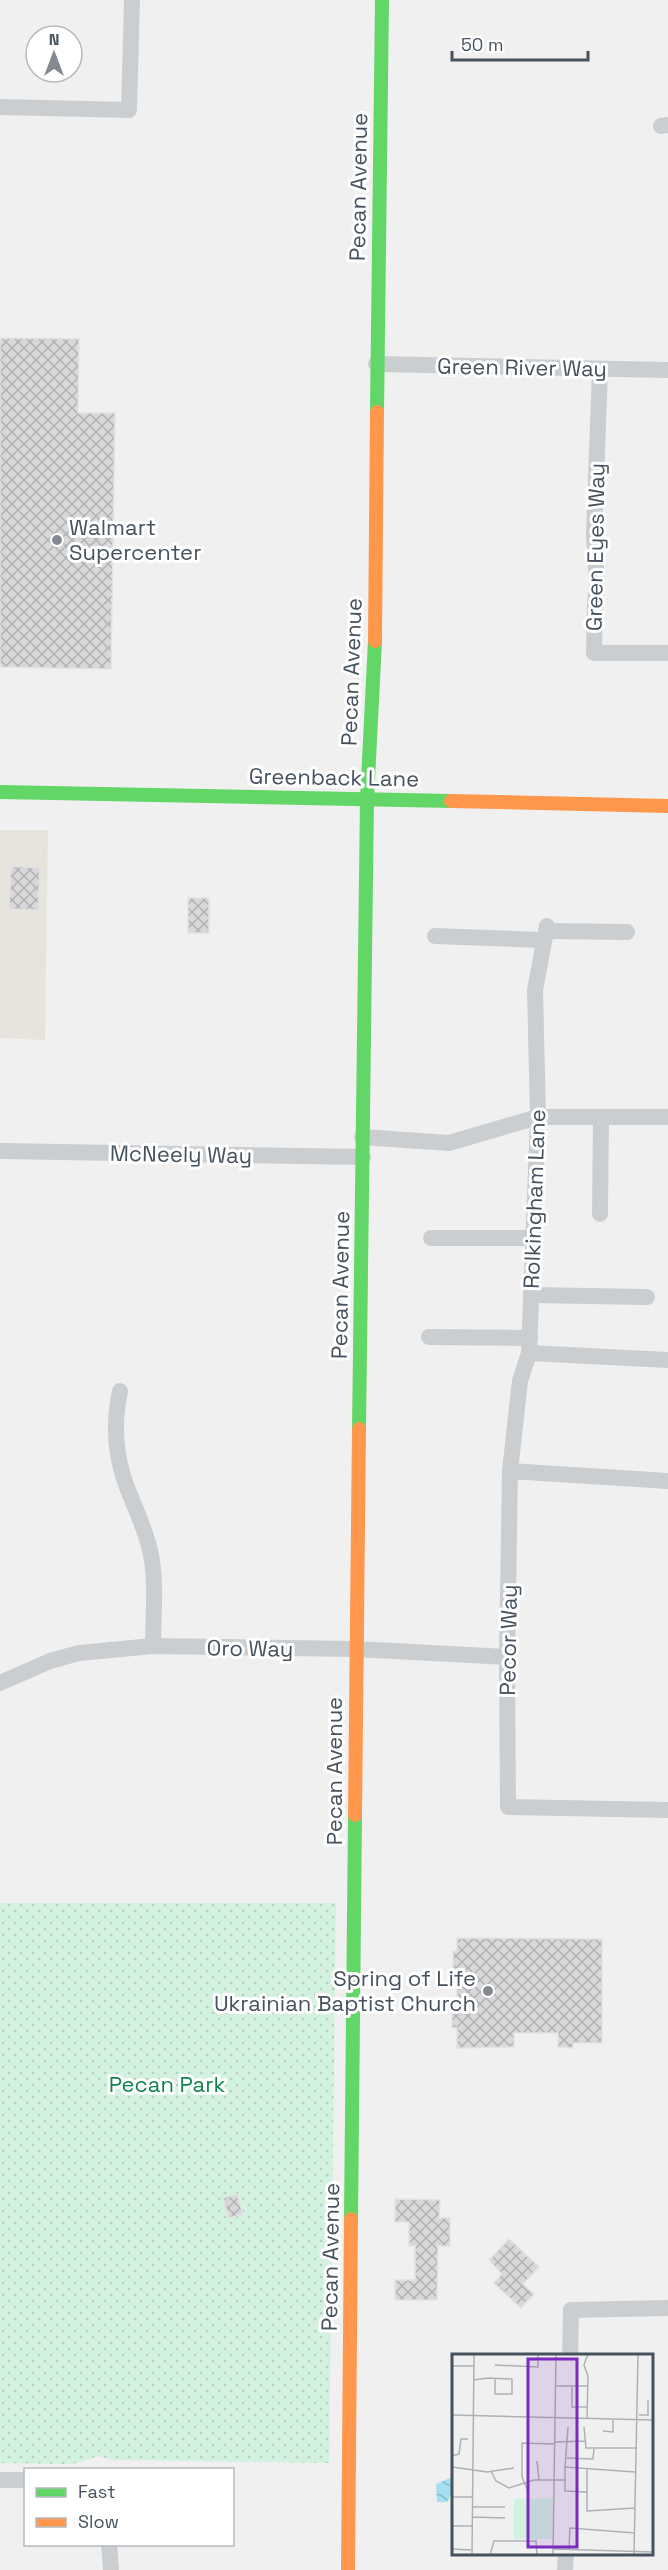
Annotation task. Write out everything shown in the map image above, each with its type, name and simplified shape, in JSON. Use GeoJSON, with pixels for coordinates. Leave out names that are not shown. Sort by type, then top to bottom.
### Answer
{"type":"FeatureCollection","features":[{"type":"Feature","properties":{"kind":"street"},"geometry":{"type":"LineString","coordinates":[[0,107],[129,110],[132,0]]}},
{"type":"Feature","properties":{"kind":"street","name":"Pecan Avenue"},"geometry":{"type":"LineString","coordinates":[[348,2570],[362,1137],[367,799],[375,638],[381,0]]}},
{"type":"Feature","properties":{"kind":"street","name":"Green River Way"},"geometry":{"type":"LineString","coordinates":[[376,364],[668,370]]}},
{"type":"Feature","properties":{"kind":"street","name":"Green Eyes Way"},"geometry":{"type":"LineString","coordinates":[[600,369],[594,535],[597,584],[594,652],[668,653]]}},
{"type":"Feature","properties":{"kind":"street","name":"Greenback Lane"},"geometry":{"type":"LineString","coordinates":[[0,792],[668,806]]}},
{"type":"Feature","properties":{"kind":"street","name":"Rolkingham Lane"},"geometry":{"type":"LineString","coordinates":[[510,1471],[520,1381],[529,1345],[538,1117],[535,990],[546,932]]}},
{"type":"Feature","properties":{"kind":"street"},"geometry":{"type":"LineString","coordinates":[[435,936],[627,932]]}},
{"type":"Feature","properties":{"kind":"street"},"geometry":{"type":"LineString","coordinates":[[362,1137],[449,1143],[538,1117],[668,1117]]}},
{"type":"Feature","properties":{"kind":"street"},"geometry":{"type":"LineString","coordinates":[[600,1214],[602,1117]]}},
{"type":"Feature","properties":{"kind":"street","name":"McNeely Way"},"geometry":{"type":"LineString","coordinates":[[0,1151],[363,1157]]}},
{"type":"Feature","properties":{"kind":"street"},"geometry":{"type":"LineString","coordinates":[[431,1238],[533,1238]]}},
{"type":"Feature","properties":{"kind":"street"},"geometry":{"type":"LineString","coordinates":[[531,1295],[647,1297]]}},
{"type":"Feature","properties":{"kind":"street"},"geometry":{"type":"LineString","coordinates":[[429,1337],[668,1360]]}},
{"type":"Feature","properties":{"kind":"street"},"geometry":{"type":"LineString","coordinates":[[120,1391],[116,1410],[117,1446],[124,1478],[150,1551],[154,1576],[153,1647]]}},
{"type":"Feature","properties":{"kind":"street"},"geometry":{"type":"LineString","coordinates":[[510,1471],[668,1481]]}},
{"type":"Feature","properties":{"kind":"street","name":"Pecor Way"},"geometry":{"type":"LineString","coordinates":[[510,1471],[507,1657],[508,1807],[668,1810]]}},
{"type":"Feature","properties":{"kind":"street","name":"Oro Way"},"geometry":{"type":"LineString","coordinates":[[0,1683],[40,1665],[79,1653],[153,1647],[356,1649],[507,1657]]}},
{"type":"Feature","properties":{"kind":"street"},"geometry":{"type":"LineString","coordinates":[[570,2354],[571,2310],[668,2308]]}},
{"type":"Feature","properties":{"kind":"street"},"geometry":{"type":"LineString","coordinates":[[0,2480],[24,2480]]}},
{"type":"Feature","properties":{"kind":"street"},"geometry":{"type":"LineString","coordinates":[[109,2546],[111,2570]]}},
{"type":"Feature","properties":{"kind":"street"},"geometry":{"type":"LineString","coordinates":[[565,2570],[566,2555]]}},
{"type":"Feature","properties":{"kind":"shaded area"},"geometry":{"type":"Polygon","coordinates":[[[0,830],[48,830],[45,1040],[0,1038],[0,830]]]}},
{"type":"Feature","properties":{"kind":"green space","name":"Pecan Park"},"geometry":{"type":"Polygon","coordinates":[[[0,1903],[336,1903],[329,2463],[114,2460],[98,2456],[72,2464],[0,2463],[0,1903]]]}},
{"type":"Feature","properties":{"kind":"water"},"geometry":{"type":"Polygon","coordinates":[[[450,2478],[452,2480],[452,2494],[447,2502],[437,2502],[436,2484],[450,2478]]]}},
{"type":"Feature","properties":{"kind":"building","name":"Walmart Supercenter"},"geometry":{"type":"Polygon","coordinates":[[[0,338],[79,339],[78,413],[115,413],[111,669],[0,667],[0,338]]]}},
{"type":"Feature","properties":{"kind":"building"},"geometry":{"type":"Polygon","coordinates":[[[11,866],[40,868],[38,910],[9,909],[11,866]]]}},
{"type":"Feature","properties":{"kind":"building"},"geometry":{"type":"Polygon","coordinates":[[[188,898],[209,898],[209,933],[188,933],[188,898]]]}},
{"type":"Feature","properties":{"kind":"building","name":"Spring of Life Ukrainian Baptist Church"},"geometry":{"type":"Polygon","coordinates":[[[457,1938],[602,1939],[602,2043],[573,2043],[573,2048],[558,2047],[558,2033],[514,2033],[514,2047],[457,2048],[457,2028],[452,2028],[452,2010],[457,2010],[457,1969],[453,1969],[453,1951],[457,1951],[457,1938]]]}},
{"type":"Feature","properties":{"kind":"building"},"geometry":{"type":"Polygon","coordinates":[[[237,2194],[243,2214],[229,2218],[223,2198],[237,2194]]]}},
{"type":"Feature","properties":{"kind":"building"},"geometry":{"type":"Polygon","coordinates":[[[395,2199],[440,2200],[439,2218],[450,2218],[450,2246],[438,2246],[437,2300],[395,2300],[395,2280],[415,2280],[415,2246],[409,2246],[409,2222],[395,2222],[395,2199]]]}},
{"type":"Feature","properties":{"kind":"building"},"geometry":{"type":"Polygon","coordinates":[[[509,2239],[539,2267],[523,2284],[534,2294],[521,2308],[494,2283],[502,2274],[489,2260],[509,2239]]]}},
{"type":"Feature","properties":{"kind":"traffic: fast"},"geometry":{"type":"LineString","coordinates":[[377,412],[382,0]]}},
{"type":"Feature","properties":{"kind":"traffic: fast"},"geometry":{"type":"LineString","coordinates":[[359,1429],[367,799],[375,641]]}},
{"type":"Feature","properties":{"kind":"traffic: fast"},"geometry":{"type":"LineString","coordinates":[[0,792],[451,801]]}},
{"type":"Feature","properties":{"kind":"traffic: fast"},"geometry":{"type":"LineString","coordinates":[[351,2219],[355,1815]]}},
{"type":"Feature","properties":{"kind":"traffic: slow"},"geometry":{"type":"LineString","coordinates":[[375,641],[377,412]]}},
{"type":"Feature","properties":{"kind":"traffic: slow"},"geometry":{"type":"LineString","coordinates":[[451,801],[668,806]]}},
{"type":"Feature","properties":{"kind":"traffic: slow"},"geometry":{"type":"LineString","coordinates":[[355,1815],[359,1429]]}},
{"type":"Feature","properties":{"kind":"traffic: slow"},"geometry":{"type":"LineString","coordinates":[[348,2570],[351,2219]]}},
{"type":"Feature","properties":{"kind":"place","name":"Walmart Supercenter"},"geometry":{"type":"Point","coordinates":[57,540]}},
{"type":"Feature","properties":{"kind":"place","name":"Spring of Life Ukrainian Baptist Church"},"geometry":{"type":"Point","coordinates":[488,1991]}}]}
